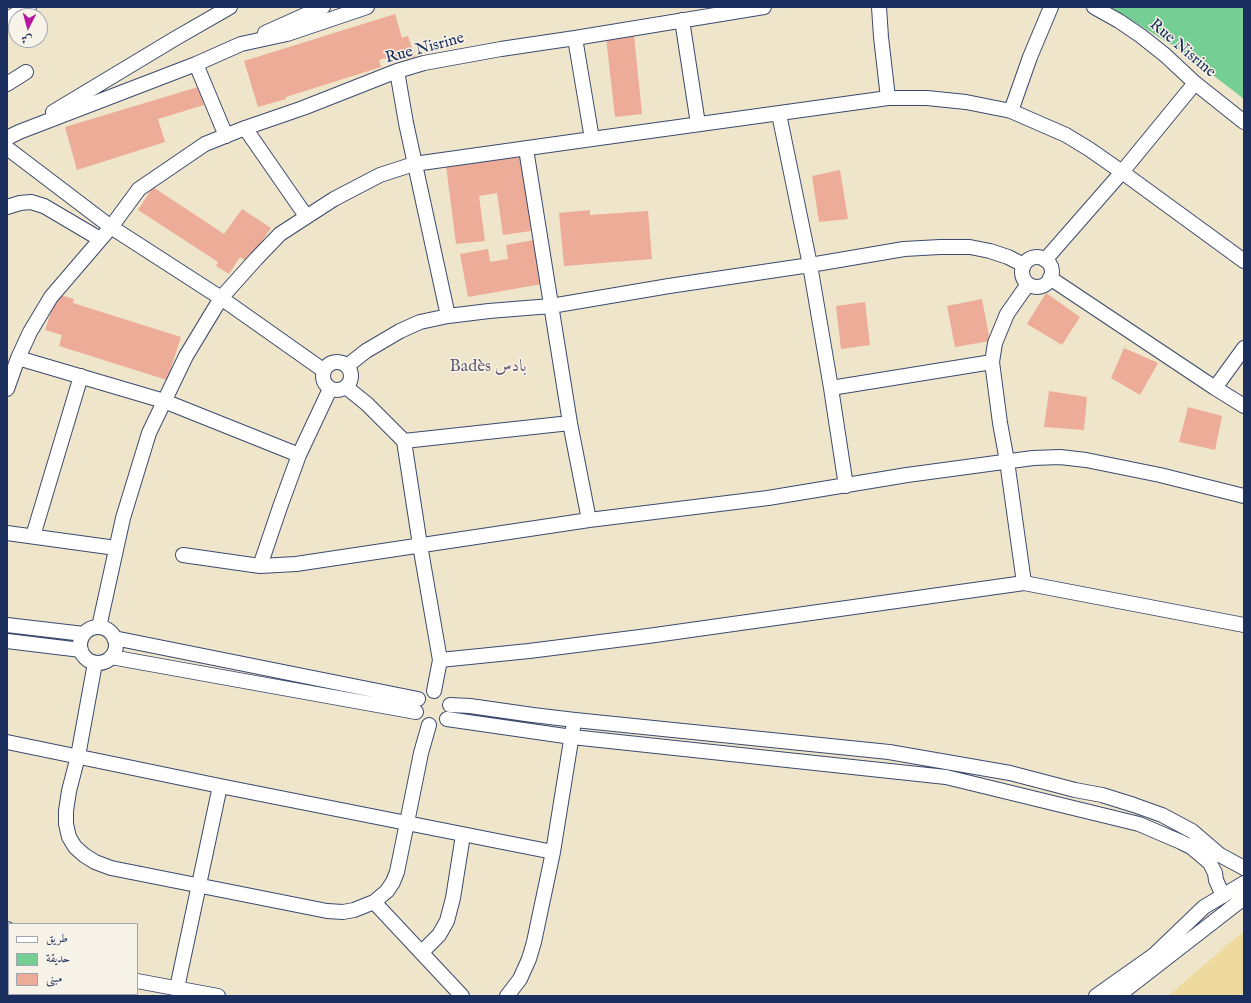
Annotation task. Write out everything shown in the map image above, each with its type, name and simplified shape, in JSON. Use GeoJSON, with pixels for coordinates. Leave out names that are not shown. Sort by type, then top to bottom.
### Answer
{"type":"FeatureCollection","features":[{"type":"Feature","properties":{"kind":"street"},"geometry":{"type":"LineString","coordinates":[[7,19],[29,7]]}},
{"type":"Feature","properties":{"kind":"street"},"geometry":{"type":"LineString","coordinates":[[13,135],[230,7]]}},
{"type":"Feature","properties":{"kind":"street"},"geometry":{"type":"LineString","coordinates":[[13,135],[196,64],[323,7]]}},
{"type":"Feature","properties":{"kind":"street"},"geometry":{"type":"LineString","coordinates":[[241,44],[287,34],[367,7]]}},
{"type":"Feature","properties":{"kind":"street","name":"Rue Nisrine"},"geometry":{"type":"LineString","coordinates":[[7,390],[18,358],[30,332],[51,297],[111,227],[139,190],[206,144],[398,71],[424,63],[682,20],[735,9],[764,7]]}},
{"type":"Feature","properties":{"kind":"street"},"geometry":{"type":"LineString","coordinates":[[879,7],[888,98]]}},
{"type":"Feature","properties":{"kind":"street"},"geometry":{"type":"LineString","coordinates":[[1012,111],[1030,57],[1051,7]]}},
{"type":"Feature","properties":{"kind":"street","name":"Rue Nisrine"},"geometry":{"type":"LineString","coordinates":[[1094,7],[1119,21],[1141,36],[1244,122]]}},
{"type":"Feature","properties":{"kind":"street"},"geometry":{"type":"LineString","coordinates":[[682,20],[698,124]]}},
{"type":"Feature","properties":{"kind":"street"},"geometry":{"type":"LineString","coordinates":[[576,38],[592,139]]}},
{"type":"Feature","properties":{"kind":"street"},"geometry":{"type":"LineString","coordinates":[[196,64],[226,136]]}},
{"type":"Feature","properties":{"kind":"street"},"geometry":{"type":"LineString","coordinates":[[398,71],[414,164],[448,316]]}},
{"type":"Feature","properties":{"kind":"street"},"geometry":{"type":"LineString","coordinates":[[7,84],[26,72]]}},
{"type":"Feature","properties":{"kind":"street"},"geometry":{"type":"LineString","coordinates":[[1045,260],[1122,172],[1196,83]]}},
{"type":"Feature","properties":{"kind":"street"},"geometry":{"type":"LineString","coordinates":[[99,628],[123,518],[146,440],[186,356],[221,298],[280,234],[306,216],[368,180],[414,164],[888,98],[927,98],[958,101],[1012,111],[1066,135],[1122,172],[1244,261]]}},
{"type":"Feature","properties":{"kind":"street"},"geometry":{"type":"LineString","coordinates":[[779,114],[810,265],[846,486]]}},
{"type":"Feature","properties":{"kind":"street"},"geometry":{"type":"LineString","coordinates":[[245,128],[306,216]]}},
{"type":"Feature","properties":{"kind":"street"},"geometry":{"type":"LineString","coordinates":[[7,148],[111,227],[221,298],[323,370]]}},
{"type":"Feature","properties":{"kind":"street"},"geometry":{"type":"LineString","coordinates":[[526,149],[570,423],[589,520]]}},
{"type":"Feature","properties":{"kind":"street"},"geometry":{"type":"LineString","coordinates":[[7,207],[20,203],[31,202],[44,206],[100,240]]}},
{"type":"Feature","properties":{"kind":"street"},"geometry":{"type":"LineString","coordinates":[[347,366],[366,351],[420,322],[448,316],[551,306],[877,253],[940,247],[970,247],[990,251],[1008,257],[1024,265]]}},
{"type":"Feature","properties":{"kind":"street"},"geometry":{"type":"LineString","coordinates":[[1040,258],[1045,260],[1051,268],[1050,278],[1043,286],[1033,286],[1028,284],[1022,276],[1024,265],[1030,259],[1040,258]]}},
{"type":"Feature","properties":{"kind":"street"},"geometry":{"type":"LineString","coordinates":[[1050,278],[1244,406]]}},
{"type":"Feature","properties":{"kind":"street"},"geometry":{"type":"LineString","coordinates":[[1024,583],[992,362],[995,344],[1007,314],[1028,284]]}},
{"type":"Feature","properties":{"kind":"street"},"geometry":{"type":"LineString","coordinates":[[1215,388],[1244,348]]}},
{"type":"Feature","properties":{"kind":"street"},"geometry":{"type":"LineString","coordinates":[[18,358],[164,401],[299,455]]}},
{"type":"Feature","properties":{"kind":"street"},"geometry":{"type":"LineString","coordinates":[[337,361],[347,366],[351,377],[350,382],[346,387],[342,390],[336,390],[330,389],[326,386],[322,375],[323,370],[327,365],[337,361]]}},
{"type":"Feature","properties":{"kind":"street"},"geometry":{"type":"LineString","coordinates":[[831,388],[992,362]]}},
{"type":"Feature","properties":{"kind":"street"},"geometry":{"type":"LineString","coordinates":[[33,536],[81,376]]}},
{"type":"Feature","properties":{"kind":"street"},"geometry":{"type":"LineString","coordinates":[[346,387],[367,404],[404,441],[440,660],[434,691]]}},
{"type":"Feature","properties":{"kind":"street"},"geometry":{"type":"LineString","coordinates":[[260,566],[299,455],[330,389]]}},
{"type":"Feature","properties":{"kind":"street"},"geometry":{"type":"LineString","coordinates":[[404,441],[570,423]]}},
{"type":"Feature","properties":{"kind":"street"},"geometry":{"type":"LineString","coordinates":[[183,555],[260,566],[296,564],[589,520],[768,498],[1033,458],[1060,457],[1086,460],[1160,475],[1244,496]]}},
{"type":"Feature","properties":{"kind":"street"},"geometry":{"type":"LineString","coordinates":[[7,533],[116,548]]}},
{"type":"Feature","properties":{"kind":"street"},"geometry":{"type":"LineString","coordinates":[[440,660],[530,651],[648,636],[1024,583],[1244,625]]}},
{"type":"Feature","properties":{"kind":"street"},"geometry":{"type":"LineString","coordinates":[[7,625],[84,634]]}},
{"type":"Feature","properties":{"kind":"street"},"geometry":{"type":"LineString","coordinates":[[99,628],[105,629],[110,633],[114,638],[116,645],[115,651],[111,657],[101,663],[95,663],[86,659],[80,650],[81,639],[88,630],[99,628]]}},
{"type":"Feature","properties":{"kind":"street"},"geometry":{"type":"LineString","coordinates":[[114,638],[242,664],[417,705]]}},
{"type":"Feature","properties":{"kind":"street"},"geometry":{"type":"LineString","coordinates":[[7,641],[80,650]]}},
{"type":"Feature","properties":{"kind":"street"},"geometry":{"type":"LineString","coordinates":[[111,657],[239,680],[417,705]]}},
{"type":"Feature","properties":{"kind":"street"},"geometry":{"type":"LineString","coordinates":[[95,663],[78,756],[69,791],[66,811],[66,824],[69,837],[75,846],[84,855],[95,862],[111,868],[327,911],[343,912],[354,910],[374,902],[387,891],[393,882],[397,872],[421,753],[429,725]]}},
{"type":"Feature","properties":{"kind":"street"},"geometry":{"type":"LineString","coordinates":[[239,680],[242,664]]}},
{"type":"Feature","properties":{"kind":"street"},"geometry":{"type":"LineString","coordinates":[[434,691],[441,693],[447,698],[450,705],[449,715],[442,724],[436,726],[429,725],[420,720],[417,705],[425,693],[434,691]]}},
{"type":"Feature","properties":{"kind":"street"},"geometry":{"type":"LineString","coordinates":[[450,705],[470,706],[575,720],[889,752],[1010,773],[1074,790],[1102,795],[1134,804],[1162,815],[1192,831],[1220,855],[1244,868]]}},
{"type":"Feature","properties":{"kind":"street"},"geometry":{"type":"LineString","coordinates":[[447,719],[572,737],[946,777],[1139,824],[1181,842],[1191,847],[1210,863],[1223,896]]}},
{"type":"Feature","properties":{"kind":"street"},"geometry":{"type":"LineString","coordinates":[[507,996],[520,979],[529,959],[544,900],[575,720]]}},
{"type":"Feature","properties":{"kind":"street"},"geometry":{"type":"LineString","coordinates":[[7,742],[553,852]]}},
{"type":"Feature","properties":{"kind":"street"},"geometry":{"type":"LineString","coordinates":[[177,988],[220,786]]}},
{"type":"Feature","properties":{"kind":"street"},"geometry":{"type":"LineString","coordinates":[[422,952],[439,935],[447,921],[453,898],[463,835]]}},
{"type":"Feature","properties":{"kind":"street"},"geometry":{"type":"LineString","coordinates":[[1096,996],[1154,955],[1204,907],[1244,883]]}},
{"type":"Feature","properties":{"kind":"street"},"geometry":{"type":"LineString","coordinates":[[1117,996],[1244,898]]}},
{"type":"Feature","properties":{"kind":"street"},"geometry":{"type":"LineString","coordinates":[[374,902],[462,996]]}},
{"type":"Feature","properties":{"kind":"street"},"geometry":{"type":"LineString","coordinates":[[138,981],[218,996]]}},
{"type":"Feature","properties":{"kind":"green space"},"geometry":{"type":"Polygon","coordinates":[[[1110,7],[1244,7],[1244,99],[1180,50],[1110,7]]]}},
{"type":"Feature","properties":{"kind":"sand"},"geometry":{"type":"Polygon","coordinates":[[[1244,932],[1244,992],[1239,996],[1168,996],[1233,940],[1244,932]]]}},
{"type":"Feature","properties":{"kind":"building"},"geometry":{"type":"Polygon","coordinates":[[[395,14],[402,38],[408,36],[415,57],[396,61],[394,56],[379,60],[381,67],[258,107],[244,61],[395,14]]]}},
{"type":"Feature","properties":{"kind":"building"},"geometry":{"type":"Polygon","coordinates":[[[634,35],[642,114],[615,117],[606,38],[634,35]]]}},
{"type":"Feature","properties":{"kind":"building"},"geometry":{"type":"Polygon","coordinates":[[[198,87],[204,105],[158,119],[165,142],[77,170],[65,127],[198,87]]]}},
{"type":"Feature","properties":{"kind":"building"},"geometry":{"type":"Polygon","coordinates":[[[521,157],[531,231],[503,235],[497,193],[479,196],[485,241],[456,244],[446,166],[521,157]]]}},
{"type":"Feature","properties":{"kind":"building"},"geometry":{"type":"Polygon","coordinates":[[[840,170],[848,219],[819,222],[812,176],[840,170]]]}},
{"type":"Feature","properties":{"kind":"building"},"geometry":{"type":"Polygon","coordinates":[[[153,187],[224,234],[242,209],[271,228],[248,262],[240,257],[229,274],[216,266],[218,262],[138,210],[153,187]]]}},
{"type":"Feature","properties":{"kind":"building"},"geometry":{"type":"Polygon","coordinates":[[[590,210],[590,215],[648,211],[652,259],[564,266],[559,213],[590,210]]]}},
{"type":"Feature","properties":{"kind":"building"},"geometry":{"type":"Polygon","coordinates":[[[534,240],[542,284],[468,297],[460,254],[488,249],[490,262],[508,259],[506,245],[534,240]]]}},
{"type":"Feature","properties":{"kind":"building"},"geometry":{"type":"Polygon","coordinates":[[[1046,293],[1080,317],[1062,345],[1027,324],[1046,293]]]}},
{"type":"Feature","properties":{"kind":"building"},"geometry":{"type":"Polygon","coordinates":[[[57,294],[74,299],[73,303],[181,337],[167,380],[59,346],[62,335],[45,330],[57,294]]]}},
{"type":"Feature","properties":{"kind":"building"},"geometry":{"type":"Polygon","coordinates":[[[982,299],[990,341],[955,347],[947,306],[982,299]]]}},
{"type":"Feature","properties":{"kind":"building"},"geometry":{"type":"Polygon","coordinates":[[[865,302],[870,345],[841,349],[836,306],[865,302]]]}},
{"type":"Feature","properties":{"kind":"building"},"geometry":{"type":"Polygon","coordinates":[[[1124,348],[1158,363],[1140,395],[1111,378],[1124,348]]]}},
{"type":"Feature","properties":{"kind":"building"},"geometry":{"type":"Polygon","coordinates":[[[1049,391],[1087,397],[1084,430],[1044,427],[1049,391]]]}},
{"type":"Feature","properties":{"kind":"building"},"geometry":{"type":"Polygon","coordinates":[[[1188,407],[1222,416],[1215,450],[1179,442],[1188,407]]]}},
{"type":"Feature","properties":{"kind":"district","name":"Badès بادس"},"geometry":{"type":"Point","coordinates":[488,368]}}]}
